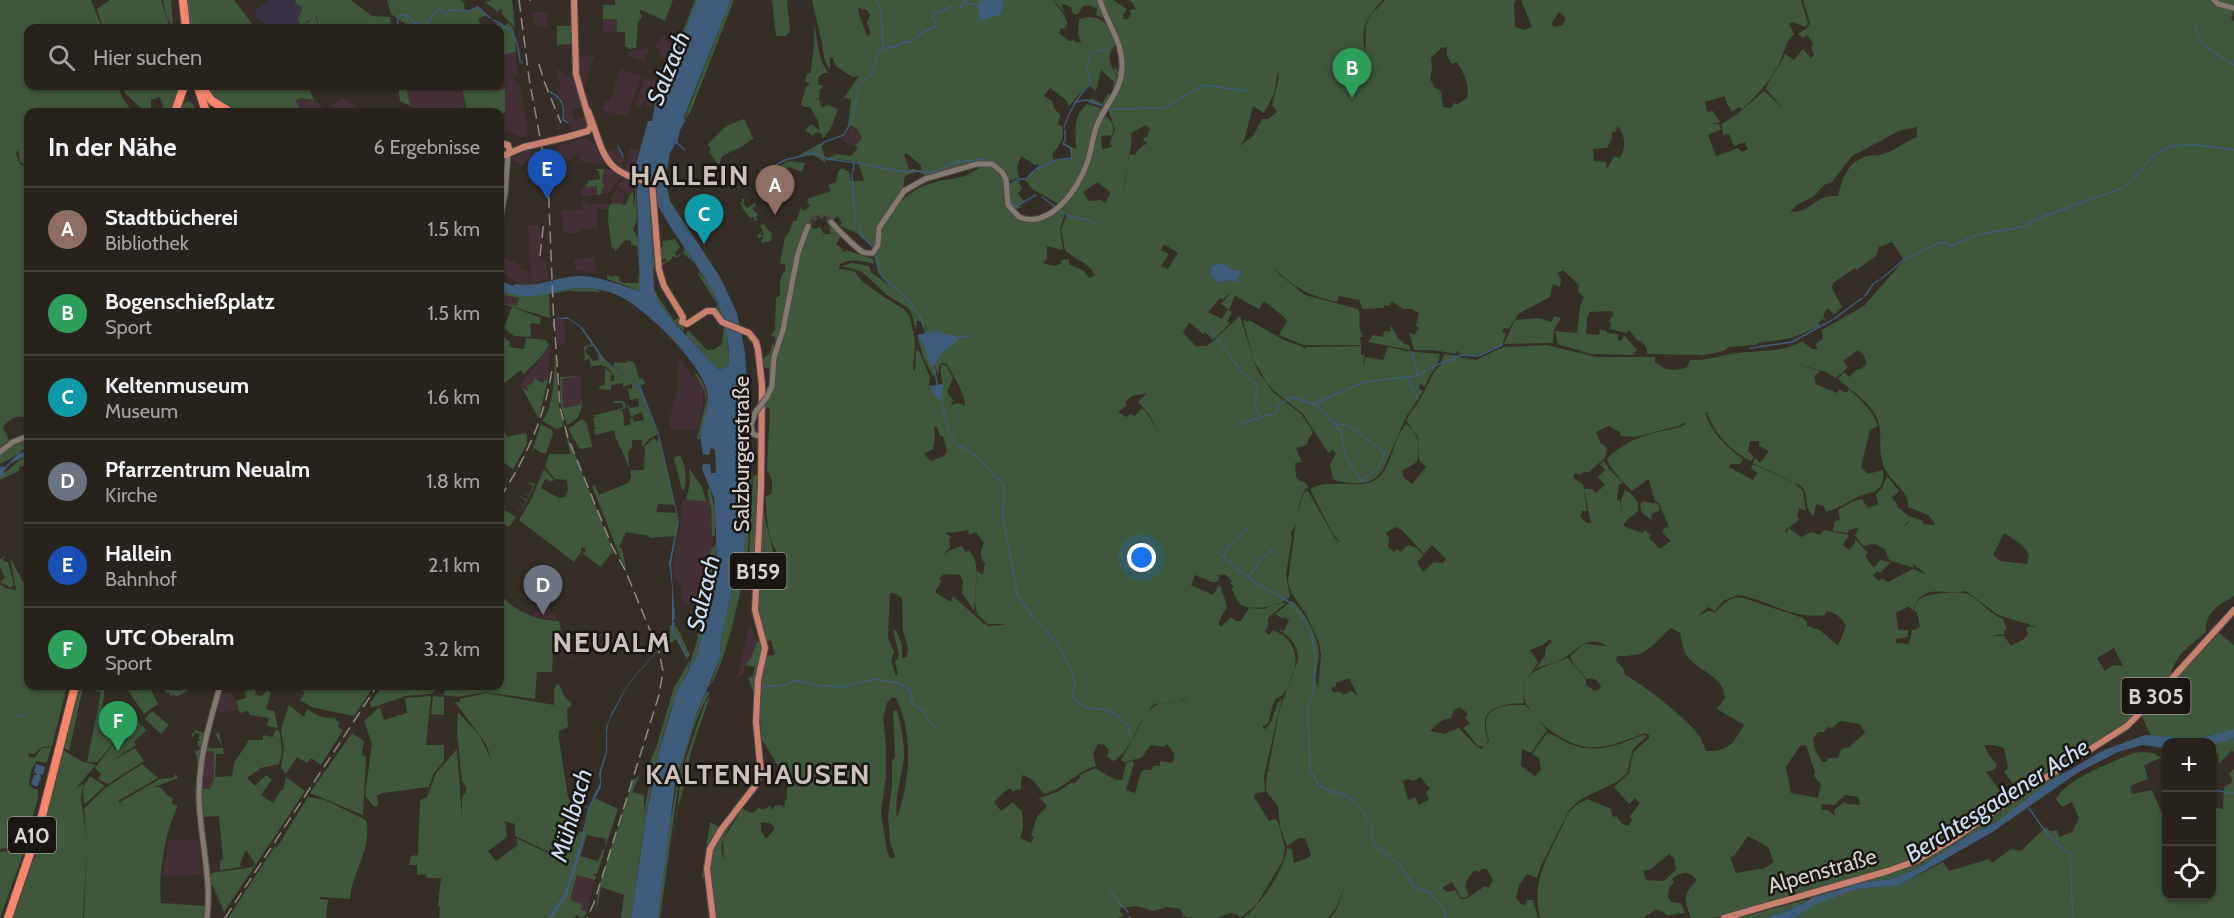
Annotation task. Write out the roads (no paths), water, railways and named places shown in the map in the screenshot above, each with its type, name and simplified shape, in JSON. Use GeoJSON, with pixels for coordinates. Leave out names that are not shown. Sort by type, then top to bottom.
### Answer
{"type":"FeatureCollection","features":[{"type":"Feature","properties":{"kind":"highway"},"geometry":{"type":"LineString","coordinates":[[180,0],[183,24]]}},
{"type":"Feature","properties":{"kind":"highway"},"geometry":{"type":"LineString","coordinates":[[176,108],[183,90]]}},
{"type":"Feature","properties":{"kind":"highway"},"geometry":{"type":"LineString","coordinates":[[198,90],[200,108]]}},
{"type":"Feature","properties":{"kind":"highway"},"geometry":{"type":"LineString","coordinates":[[198,90],[205,108]]}},
{"type":"Feature","properties":{"kind":"highway"},"geometry":{"type":"LineString","coordinates":[[201,90],[223,108]]}},
{"type":"Feature","properties":{"kind":"highway","name":"A10"},"geometry":{"type":"LineString","coordinates":[[6,918],[34,843],[72,690]]}},
{"type":"Feature","properties":{"kind":"main road","name":"B159"},"geometry":{"type":"LineString","coordinates":[[574,0],[576,74],[592,132]]}},
{"type":"Feature","properties":{"kind":"main road"},"geometry":{"type":"LineString","coordinates":[[831,222],[860,250],[873,253],[878,245],[879,228],[904,191],[925,179],[985,163],[998,167],[1005,177],[1007,202],[1013,213],[1023,219],[1043,217],[1064,201],[1079,181],[1088,163],[1095,129],[1120,83],[1122,62],[1119,43],[1100,0]]}},
{"type":"Feature","properties":{"kind":"main road"},"geometry":{"type":"LineString","coordinates":[[2214,0],[2218,4],[2234,8]]}},
{"type":"Feature","properties":{"kind":"main road"},"geometry":{"type":"LineString","coordinates":[[504,155],[524,147],[592,132]]}},
{"type":"Feature","properties":{"kind":"main road","name":"Salzburgerstraße"},"geometry":{"type":"LineString","coordinates":[[592,132],[614,167],[634,179],[651,183],[659,270],[664,286],[686,319],[707,311],[714,311],[724,324],[748,333],[756,342],[759,354],[762,385],[758,436],[759,567],[755,610],[765,642],[758,680],[756,722],[761,772],[755,786],[721,830],[710,849],[707,868],[713,918]]}},
{"type":"Feature","properties":{"kind":"main road"},"geometry":{"type":"LineString","coordinates":[[504,144],[509,151],[504,199]]}},
{"type":"Feature","properties":{"kind":"main road"},"geometry":{"type":"LineString","coordinates":[[504,160],[506,172]]}},
{"type":"Feature","properties":{"kind":"main road"},"geometry":{"type":"LineString","coordinates":[[758,436],[751,429],[752,420],[772,386],[774,357],[782,335],[798,253],[808,226]]}},
{"type":"Feature","properties":{"kind":"main road"},"geometry":{"type":"LineString","coordinates":[[0,452],[13,442],[24,438]]}},
{"type":"Feature","properties":{"kind":"main road","name":"Alpenstraße"},"geometry":{"type":"LineString","coordinates":[[1724,918],[1888,871],[1916,861],[1950,842],[2127,726],[2234,610]]}},
{"type":"Feature","properties":{"kind":"main road"},"geometry":{"type":"LineString","coordinates":[[207,918],[208,894],[199,781],[209,726],[219,690]]}},
{"type":"Feature","properties":{"kind":"water"},"geometry":{"type":"Polygon","coordinates":[[[697,0],[731,0],[684,117],[685,121],[677,144],[670,153],[667,189],[670,201],[720,277],[737,313],[745,352],[750,433],[744,549],[733,585],[720,645],[721,656],[697,712],[675,784],[658,918],[631,918],[646,816],[659,751],[677,691],[697,656],[717,563],[714,498],[702,469],[703,464],[710,464],[711,473],[716,473],[715,450],[711,448],[709,455],[703,454],[701,442],[707,391],[695,366],[672,338],[645,313],[621,297],[602,290],[581,288],[536,296],[522,296],[504,292],[504,283],[513,286],[588,276],[640,291],[636,164],[648,121],[652,121],[654,109],[697,0]],[[652,177],[649,184],[654,289],[659,303],[678,327],[719,370],[729,366],[728,342],[718,303],[659,208],[652,177]]]}},
{"type":"Feature","properties":{"kind":"water"},"geometry":{"type":"Polygon","coordinates":[[[980,0],[1004,0],[1001,14],[980,21],[978,6],[980,0]]]}},
{"type":"Feature","properties":{"kind":"water"},"geometry":{"type":"Polygon","coordinates":[[[1224,264],[1233,270],[1242,270],[1236,283],[1230,280],[1220,283],[1214,278],[1211,274],[1211,266],[1224,264]]]}},
{"type":"Feature","properties":{"kind":"water"},"geometry":{"type":"Polygon","coordinates":[[[567,317],[582,327],[605,360],[640,385],[659,434],[679,521],[671,564],[675,618],[673,622],[675,623],[671,641],[659,649],[628,685],[609,721],[607,752],[601,773],[601,787],[588,812],[582,848],[567,896],[552,917],[548,918],[565,893],[580,845],[588,808],[600,783],[599,773],[606,751],[606,728],[611,714],[628,684],[659,648],[672,636],[672,585],[669,563],[678,521],[658,434],[637,384],[602,359],[580,327],[568,319],[555,319],[567,317]]]}},
{"type":"Feature","properties":{"kind":"water"},"geometry":{"type":"Polygon","coordinates":[[[935,331],[959,337],[941,353],[934,366],[930,364],[924,346],[917,335],[935,331]]]}},
{"type":"Feature","properties":{"kind":"water"},"geometry":{"type":"Polygon","coordinates":[[[943,384],[942,400],[934,395],[929,386],[943,384]]]}},
{"type":"Feature","properties":{"kind":"water"},"geometry":{"type":"Polygon","coordinates":[[[24,452],[24,457],[11,463],[4,471],[5,474],[0,477],[0,466],[5,467],[19,453],[24,452]]]}},
{"type":"Feature","properties":{"kind":"water"},"geometry":{"type":"Polygon","coordinates":[[[2234,729],[2234,738],[2216,744],[2216,738],[2201,738],[2234,729]]]}},
{"type":"Feature","properties":{"kind":"water"},"geometry":{"type":"Polygon","coordinates":[[[2145,735],[2184,738],[2162,738],[2162,748],[2142,745],[2118,752],[2077,773],[1994,831],[1900,885],[1857,889],[1817,904],[1797,916],[1765,918],[1796,907],[1812,898],[1864,882],[1891,879],[1915,870],[1973,833],[1995,823],[2049,782],[2104,750],[2145,735]]]}},
{"type":"Feature","properties":{"kind":"water"},"geometry":{"type":"Polygon","coordinates":[[[36,764],[45,767],[37,787],[31,784],[34,775],[38,775],[34,772],[36,764]]]}},
{"type":"Feature","properties":{"kind":"waterway"},"geometry":{"type":"LineString","coordinates":[[188,0],[192,24]]}},
{"type":"Feature","properties":{"kind":"waterway"},"geometry":{"type":"LineString","coordinates":[[877,0],[881,12],[883,47]]}},
{"type":"Feature","properties":{"kind":"waterway"},"geometry":{"type":"LineString","coordinates":[[958,6],[961,7],[966,0]]}},
{"type":"Feature","properties":{"kind":"waterway"},"geometry":{"type":"LineString","coordinates":[[964,3],[980,5]]}},
{"type":"Feature","properties":{"kind":"waterway"},"geometry":{"type":"LineString","coordinates":[[884,48],[911,42],[936,26],[933,17],[935,13],[953,6]]}},
{"type":"Feature","properties":{"kind":"waterway"},"geometry":{"type":"LineString","coordinates":[[426,24],[440,8],[445,14],[450,10],[469,11],[478,7],[490,18]]}},
{"type":"Feature","properties":{"kind":"waterway"},"geometry":{"type":"LineString","coordinates":[[398,24],[402,15],[410,17],[412,22],[421,24]]}},
{"type":"Feature","properties":{"kind":"waterway"},"geometry":{"type":"LineString","coordinates":[[493,20],[500,24]]}},
{"type":"Feature","properties":{"kind":"waterway"},"geometry":{"type":"LineString","coordinates":[[504,26],[514,36],[522,63]]}},
{"type":"Feature","properties":{"kind":"waterway"},"geometry":{"type":"LineString","coordinates":[[2194,27],[2203,45],[2234,65]]}},
{"type":"Feature","properties":{"kind":"waterway"},"geometry":{"type":"LineString","coordinates":[[776,165],[785,160],[814,153],[824,142],[844,135],[852,120],[859,86],[872,74],[878,53],[883,48]]}},
{"type":"Feature","properties":{"kind":"waterway"},"geometry":{"type":"LineString","coordinates":[[1091,55],[1096,51],[1108,50]]}},
{"type":"Feature","properties":{"kind":"waterway"},"geometry":{"type":"LineString","coordinates":[[1064,127],[1075,103],[1091,83],[1087,65],[1090,57]]}},
{"type":"Feature","properties":{"kind":"waterway"},"geometry":{"type":"LineString","coordinates":[[1109,109],[1164,108],[1203,85],[1248,91]]}},
{"type":"Feature","properties":{"kind":"waterway"},"geometry":{"type":"LineString","coordinates":[[550,92],[560,100],[564,111],[563,120],[568,123]]}},
{"type":"Feature","properties":{"kind":"waterway"},"geometry":{"type":"LineString","coordinates":[[1075,102],[1087,100],[1105,107]]}},
{"type":"Feature","properties":{"kind":"waterway"},"geometry":{"type":"LineString","coordinates":[[1009,186],[1018,179],[1026,179],[1036,169],[1056,160],[1072,158],[1071,148],[1063,144],[1065,130]]}},
{"type":"Feature","properties":{"kind":"waterway"},"geometry":{"type":"LineString","coordinates":[[677,143],[685,150]]}},
{"type":"Feature","properties":{"kind":"waterway"},"geometry":{"type":"LineString","coordinates":[[1909,257],[1942,242],[1951,246],[1977,235],[2027,226],[2031,221],[2123,188],[2158,152],[2166,148],[2195,145],[2234,150]]}},
{"type":"Feature","properties":{"kind":"waterway"},"geometry":{"type":"LineString","coordinates":[[618,146],[623,156]]}},
{"type":"Feature","properties":{"kind":"waterway"},"geometry":{"type":"LineString","coordinates":[[814,153],[828,159],[904,172],[932,173],[953,163],[983,159],[989,161]]}},
{"type":"Feature","properties":{"kind":"waterway"},"geometry":{"type":"LineString","coordinates":[[853,172],[854,163]]}},
{"type":"Feature","properties":{"kind":"waterway"},"geometry":{"type":"LineString","coordinates":[[760,170],[769,171],[774,167]]}},
{"type":"Feature","properties":{"kind":"waterway"},"geometry":{"type":"LineString","coordinates":[[852,174],[855,219],[863,237],[873,247]]}},
{"type":"Feature","properties":{"kind":"waterway"},"geometry":{"type":"LineString","coordinates":[[1000,174],[1004,183]]}},
{"type":"Feature","properties":{"kind":"waterway"},"geometry":{"type":"LineString","coordinates":[[1010,199],[1015,207],[1036,195]]}},
{"type":"Feature","properties":{"kind":"waterway"},"geometry":{"type":"LineString","coordinates":[[1042,197],[1054,206]]}},
{"type":"Feature","properties":{"kind":"waterway"},"geometry":{"type":"LineString","coordinates":[[1059,209],[1065,214]]}},
{"type":"Feature","properties":{"kind":"waterway"},"geometry":{"type":"LineString","coordinates":[[1067,215],[1090,220],[1096,224]]}},
{"type":"Feature","properties":{"kind":"waterway"},"geometry":{"type":"LineString","coordinates":[[875,254],[883,278],[901,293]]}},
{"type":"Feature","properties":{"kind":"waterway"},"geometry":{"type":"LineString","coordinates":[[1881,279],[1906,258]]}},
{"type":"Feature","properties":{"kind":"waterway"},"geometry":{"type":"LineString","coordinates":[[1865,296],[1873,284],[1879,280]]}},
{"type":"Feature","properties":{"kind":"waterway"},"geometry":{"type":"LineString","coordinates":[[902,293],[920,316],[926,333]]}},
{"type":"Feature","properties":{"kind":"waterway"},"geometry":{"type":"LineString","coordinates":[[1834,319],[1862,298]]}},
{"type":"Feature","properties":{"kind":"waterway"},"geometry":{"type":"LineString","coordinates":[[1750,348],[1792,342],[1832,320]]}},
{"type":"Feature","properties":{"kind":"waterway"},"geometry":{"type":"LineString","coordinates":[[1209,325],[1215,336]]}},
{"type":"Feature","properties":{"kind":"waterway"},"geometry":{"type":"LineString","coordinates":[[958,337],[972,336]]}},
{"type":"Feature","properties":{"kind":"waterway"},"geometry":{"type":"LineString","coordinates":[[1217,338],[1240,370],[1257,386],[1255,404],[1260,417]]}},
{"type":"Feature","properties":{"kind":"waterway"},"geometry":{"type":"LineString","coordinates":[[1314,404],[1364,382],[1416,376],[1460,355],[1478,356],[1502,345]]}},
{"type":"Feature","properties":{"kind":"waterway"},"geometry":{"type":"LineString","coordinates":[[1412,352],[1417,374]]}},
{"type":"Feature","properties":{"kind":"waterway"},"geometry":{"type":"LineString","coordinates":[[934,366],[937,384]]}},
{"type":"Feature","properties":{"kind":"waterway"},"geometry":{"type":"LineString","coordinates":[[1407,377],[1418,399]]}},
{"type":"Feature","properties":{"kind":"waterway"},"geometry":{"type":"LineString","coordinates":[[1242,425],[1276,413],[1278,406],[1291,397],[1316,405],[1341,431],[1345,456],[1361,481],[1364,479],[1366,482]]}},
{"type":"Feature","properties":{"kind":"waterway"},"geometry":{"type":"LineString","coordinates":[[941,398],[947,425],[956,444],[977,456],[1004,485],[1003,515],[1017,594],[1035,620],[1057,643],[1073,674],[1075,684],[1072,696],[1085,707],[1104,709],[1120,716],[1120,719],[1128,725],[1130,737]]}},
{"type":"Feature","properties":{"kind":"waterway"},"geometry":{"type":"LineString","coordinates":[[1336,424],[1348,425],[1384,452],[1378,468],[1365,478]]}},
{"type":"Feature","properties":{"kind":"waterway"},"geometry":{"type":"LineString","coordinates":[[1224,557],[1228,547],[1247,528]]}},
{"type":"Feature","properties":{"kind":"waterway"},"geometry":{"type":"LineString","coordinates":[[1248,578],[1262,559],[1274,548]]}},
{"type":"Feature","properties":{"kind":"waterway"},"geometry":{"type":"LineString","coordinates":[[1216,550],[1248,578],[1291,603],[1305,621],[1312,636],[1315,659]]}},
{"type":"Feature","properties":{"kind":"waterway","name":"Salzach"},"geometry":{"type":"LineString","coordinates":[[674,632],[687,657]]}},
{"type":"Feature","properties":{"kind":"waterway"},"geometry":{"type":"LineString","coordinates":[[1315,660],[1314,688],[1308,708],[1310,770],[1319,785],[1333,793],[1336,791],[1352,799],[1361,808],[1372,829],[1371,836],[1374,844],[1399,864],[1414,886],[1430,893],[1444,909],[1446,918]]}},
{"type":"Feature","properties":{"kind":"waterway"},"geometry":{"type":"LineString","coordinates":[[689,663],[691,671]]}},
{"type":"Feature","properties":{"kind":"waterway"},"geometry":{"type":"LineString","coordinates":[[761,687],[785,685],[795,680],[813,685],[841,687],[876,679],[898,683],[911,691],[912,703],[924,712],[927,720],[937,728]]}},
{"type":"Feature","properties":{"kind":"waterway"},"geometry":{"type":"LineString","coordinates":[[18,716],[26,714]]}},
{"type":"Feature","properties":{"kind":"waterway"},"geometry":{"type":"LineString","coordinates":[[2216,791],[2234,793]]}},
{"type":"Feature","properties":{"kind":"waterway","name":"Berchtesgadener Ache"},"geometry":{"type":"LineString","coordinates":[[2029,808],[2045,831],[2065,851],[2070,853],[2073,918]]}},
{"type":"Feature","properties":{"kind":"waterway"},"geometry":{"type":"LineString","coordinates":[[1110,890],[1122,906]]}},
{"type":"Feature","properties":{"kind":"waterway"},"geometry":{"type":"LineString","coordinates":[[1124,907],[1128,912]]}},
{"type":"Feature","properties":{"kind":"tunnel"},"geometry":{"type":"LineString","coordinates":[[808,226],[818,216],[825,217],[831,222]]}},
{"type":"Feature","properties":{"kind":"railway"},"geometry":{"type":"LineString","coordinates":[[519,0],[529,78],[548,181],[554,327]]}},
{"type":"Feature","properties":{"kind":"railway"},"geometry":{"type":"LineString","coordinates":[[539,64],[561,123]]}},
{"type":"Feature","properties":{"kind":"railway"},"geometry":{"type":"LineString","coordinates":[[540,256],[544,220]]}},
{"type":"Feature","properties":{"kind":"railway"},"geometry":{"type":"LineString","coordinates":[[554,319],[560,407],[568,438],[659,652],[663,671],[659,695],[594,903],[587,918]]}},
{"type":"Feature","properties":{"kind":"railway"},"geometry":{"type":"LineString","coordinates":[[504,491],[539,421],[552,369]]}},
{"type":"Feature","properties":{"kind":"railway"},"geometry":{"type":"LineString","coordinates":[[225,918],[374,690]]}},
{"type":"Feature","properties":{"kind":"place","name":"Bogenschießplatz"},"geometry":{"type":"Point","coordinates":[1352,98]}},
{"type":"Feature","properties":{"kind":"place","name":"Hallein"},"geometry":{"type":"Point","coordinates":[547,199]}},
{"type":"Feature","properties":{"kind":"place","name":"Stadtbücherei"},"geometry":{"type":"Point","coordinates":[775,215]}},
{"type":"Feature","properties":{"kind":"place","name":"Keltenmuseum"},"geometry":{"type":"Point","coordinates":[704,244]}},
{"type":"Feature","properties":{"kind":"place","name":"Pfarrzentrum Neualm"},"geometry":{"type":"Point","coordinates":[543,615]}},
{"type":"Feature","properties":{"kind":"place","name":"UTC Oberalm"},"geometry":{"type":"Point","coordinates":[118,751]}},
{"type":"Feature","properties":{"kind":"district","name":"HALLEIN"},"geometry":{"type":"Point","coordinates":[690,175]}},
{"type":"Feature","properties":{"kind":"district","name":"NEUALM"},"geometry":{"type":"Point","coordinates":[612,642]}},
{"type":"Feature","properties":{"kind":"district","name":"KALTENHAUSEN"},"geometry":{"type":"Point","coordinates":[758,774]}},
{"type":"Feature","properties":{"kind":"water label","name":"Mühlbach"},"geometry":{"type":"Point","coordinates":[571,815]}}]}
